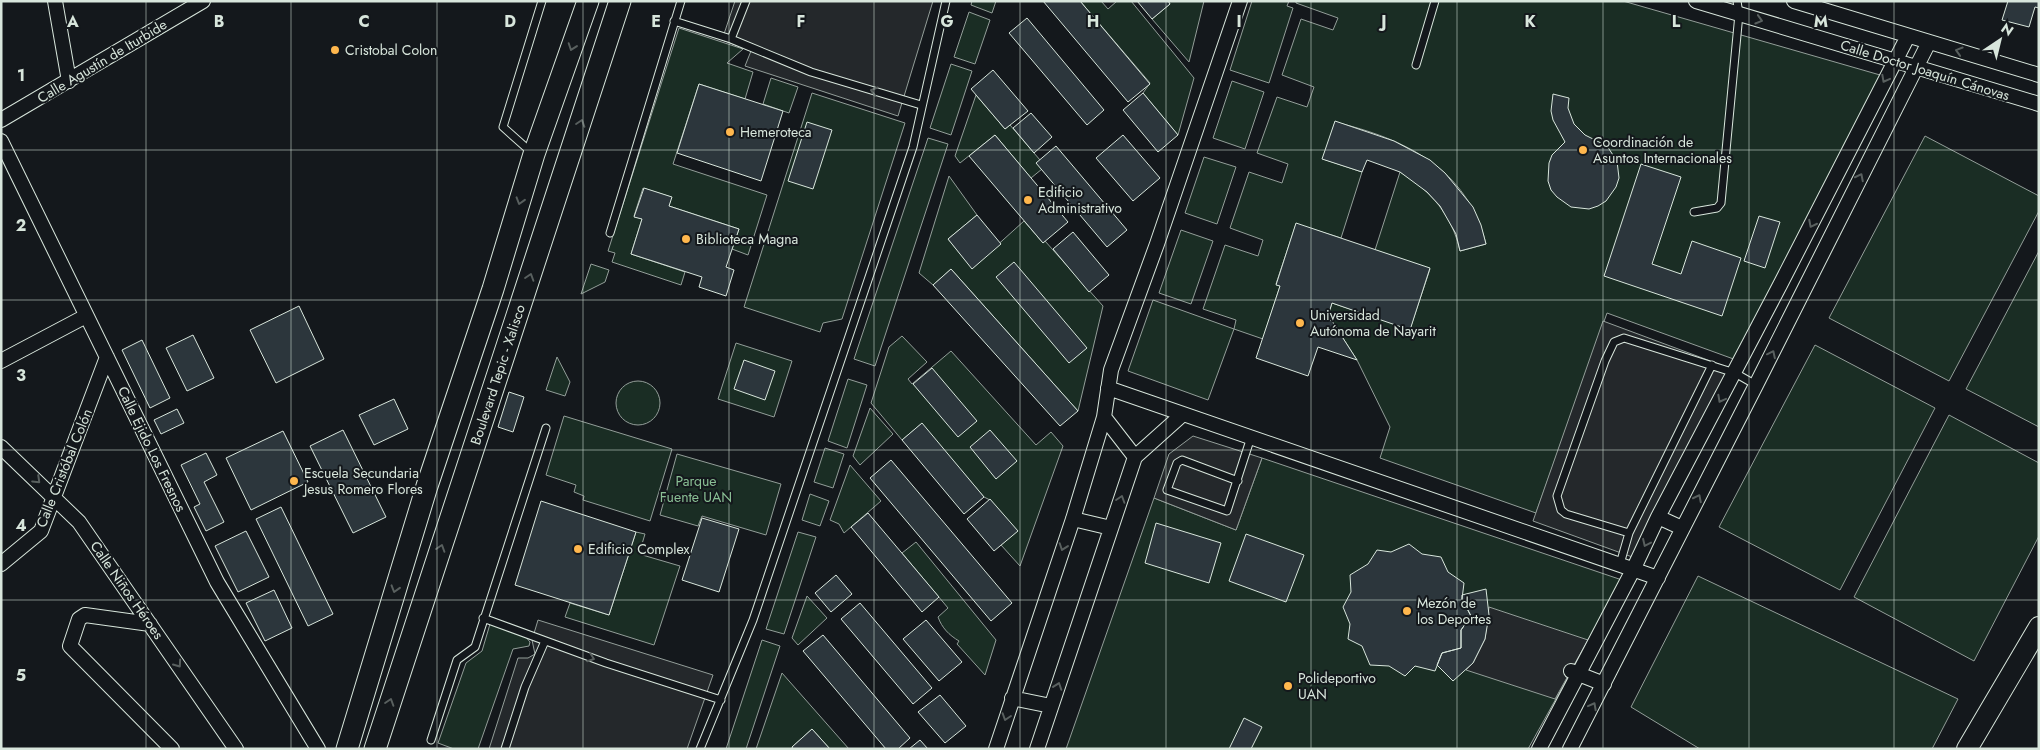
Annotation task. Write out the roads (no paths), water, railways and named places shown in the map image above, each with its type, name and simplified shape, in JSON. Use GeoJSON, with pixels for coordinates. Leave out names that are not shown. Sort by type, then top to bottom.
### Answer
{"type":"FeatureCollection","features":[{"type":"Feature","properties":{"kind":"main road"},"geometry":{"type":"LineString","coordinates":[[347,749],[427,486],[493,289],[534,154],[588,1]]}},
{"type":"Feature","properties":{"kind":"main road","name":"Boulevard Tepic - Xalisco"},"geometry":{"type":"LineString","coordinates":[[375,749],[620,1]]}},
{"type":"Feature","properties":{"kind":"main road"},"geometry":{"type":"LineString","coordinates":[[1967,749],[2039,627]]}},
{"type":"Feature","properties":{"kind":"street"},"geometry":{"type":"LineString","coordinates":[[55,1],[69,81]]}},
{"type":"Feature","properties":{"kind":"street","name":"Calle Agustín de Iturbide"},"geometry":{"type":"LineString","coordinates":[[1,120],[203,1]]}},
{"type":"Feature","properties":{"kind":"street"},"geometry":{"type":"LineString","coordinates":[[996,749],[1073,519],[1104,417],[1110,370],[1157,244],[1240,1]]}},
{"type":"Feature","properties":{"kind":"street","name":"Calle Doctor Joaquín Cánovas"},"geometry":{"type":"LineString","coordinates":[[1696,1],[1738,8],[1895,61],[2039,104]]}},
{"type":"Feature","properties":{"kind":"street","name":"Calle Doctor Joaquín Cánovas"},"geometry":{"type":"LineString","coordinates":[[1794,1],[2039,75]]}},
{"type":"Feature","properties":{"kind":"street"},"geometry":{"type":"LineString","coordinates":[[1539,749],[1575,673],[1634,570],[1658,517],[1735,373],[1908,36]]}},
{"type":"Feature","properties":{"kind":"street"},"geometry":{"type":"LineString","coordinates":[[1570,749],[1929,42]]}},
{"type":"Feature","properties":{"kind":"street","name":"Calle Ejido Los Fresnos"},"geometry":{"type":"LineString","coordinates":[[1,141],[217,582],[318,749]]}},
{"type":"Feature","properties":{"kind":"street"},"geometry":{"type":"LineString","coordinates":[[1780,285],[1798,299]]}},
{"type":"Feature","properties":{"kind":"street"},"geometry":{"type":"LineString","coordinates":[[1,361],[86,316]]}},
{"type":"Feature","properties":{"kind":"street","name":"Calle Cristóbal Colón"},"geometry":{"type":"LineString","coordinates":[[1,564],[41,530],[55,498],[107,357]]}},
{"type":"Feature","properties":{"kind":"street"},"geometry":{"type":"LineString","coordinates":[[1108,388],[1658,578]]}},
{"type":"Feature","properties":{"kind":"street"},"geometry":{"type":"LineString","coordinates":[[1037,749],[1135,457],[1183,414]]}},
{"type":"Feature","properties":{"kind":"street"},"geometry":{"type":"LineString","coordinates":[[1104,417],[1135,457]]}},
{"type":"Feature","properties":{"kind":"street","name":"Calle Niños Héroes"},"geometry":{"type":"LineString","coordinates":[[1,447],[80,522],[236,749]]}},
{"type":"Feature","properties":{"kind":"street"},"geometry":{"type":"LineString","coordinates":[[1658,517],[1682,528]]}},
{"type":"Feature","properties":{"kind":"street"},"geometry":{"type":"LineString","coordinates":[[1073,519],[1111,528]]}},
{"type":"Feature","properties":{"kind":"street"},"geometry":{"type":"LineString","coordinates":[[150,624],[85,615],[79,619],[70,646],[172,749]]}},
{"type":"Feature","properties":{"kind":"street"},"geometry":{"type":"LineString","coordinates":[[1575,673],[1604,684]]}},
{"type":"Feature","properties":{"kind":"street"},"geometry":{"type":"LineString","coordinates":[[1012,698],[1051,706]]}},
{"type":"Feature","properties":{"kind":"lane"},"geometry":{"type":"LineString","coordinates":[[534,154],[503,127],[542,1]]}},
{"type":"Feature","properties":{"kind":"lane"},"geometry":{"type":"LineString","coordinates":[[610,233],[681,1]]}},
{"type":"Feature","properties":{"kind":"lane"},"geometry":{"type":"LineString","coordinates":[[731,39],[746,1]]}},
{"type":"Feature","properties":{"kind":"lane"},"geometry":{"type":"LineString","coordinates":[[700,749],[753,620],[910,156],[946,1]]}},
{"type":"Feature","properties":{"kind":"lane"},"geometry":{"type":"LineString","coordinates":[[1416,65],[1435,1]]}},
{"type":"Feature","properties":{"kind":"lane"},"geometry":{"type":"LineString","coordinates":[[1694,212],[1717,208],[1721,203],[1738,8]]}},
{"type":"Feature","properties":{"kind":"lane"},"geometry":{"type":"LineString","coordinates":[[674,21],[731,39],[811,72],[921,105]]}},
{"type":"Feature","properties":{"kind":"lane"},"geometry":{"type":"LineString","coordinates":[[1629,533],[1566,514],[1561,510],[1557,496],[1605,361],[1614,342],[1624,338],[1735,373],[1756,385]]}},
{"type":"Feature","properties":{"kind":"lane"},"geometry":{"type":"LineString","coordinates":[[1620,564],[1629,533],[1712,366]]}},
{"type":"Feature","properties":{"kind":"lane"},"geometry":{"type":"LineString","coordinates":[[431,740],[457,660],[475,647],[546,428]]}},
{"type":"Feature","properties":{"kind":"lane"},"geometry":{"type":"LineString","coordinates":[[1238,481],[1182,460],[1177,463],[1167,490],[1227,511],[1238,481],[1250,437]]}},
{"type":"Feature","properties":{"kind":"lane"},"geometry":{"type":"LineString","coordinates":[[483,618],[545,641],[721,700]]}},
{"type":"Feature","properties":{"kind":"lane"},"geometry":{"type":"LineString","coordinates":[[505,749],[525,687],[545,641]]}},
{"type":"Feature","properties":{"kind":"place","name":"Cristobal Colon"},"geometry":{"type":"Point","coordinates":[335,50]}},
{"type":"Feature","properties":{"kind":"place","name":"Hemeroteca"},"geometry":{"type":"Point","coordinates":[730,132]}},
{"type":"Feature","properties":{"kind":"place","name":"Coordinación de Asuntos Internacionales"},"geometry":{"type":"Point","coordinates":[1583,150]}},
{"type":"Feature","properties":{"kind":"place","name":"Edificio Administrativo"},"geometry":{"type":"Point","coordinates":[1028,200]}},
{"type":"Feature","properties":{"kind":"place","name":"Biblioteca Magna"},"geometry":{"type":"Point","coordinates":[686,239]}},
{"type":"Feature","properties":{"kind":"place","name":"Universidad Autónoma de Nayarit"},"geometry":{"type":"Point","coordinates":[1300,323]}},
{"type":"Feature","properties":{"kind":"place","name":"Escuela Secundaria Jesus Romero Flores"},"geometry":{"type":"Point","coordinates":[294,481]}},
{"type":"Feature","properties":{"kind":"place","name":"Edificio Complex"},"geometry":{"type":"Point","coordinates":[578,549]}},
{"type":"Feature","properties":{"kind":"place","name":"Mezón de los Deportes"},"geometry":{"type":"Point","coordinates":[1407,611]}},
{"type":"Feature","properties":{"kind":"place","name":"Polideportivo UAN"},"geometry":{"type":"Point","coordinates":[1288,686]}},
{"type":"Feature","properties":{"kind":"park label","name":"Parque Fuente UAN"},"geometry":{"type":"Point","coordinates":[696,490]}}]}
